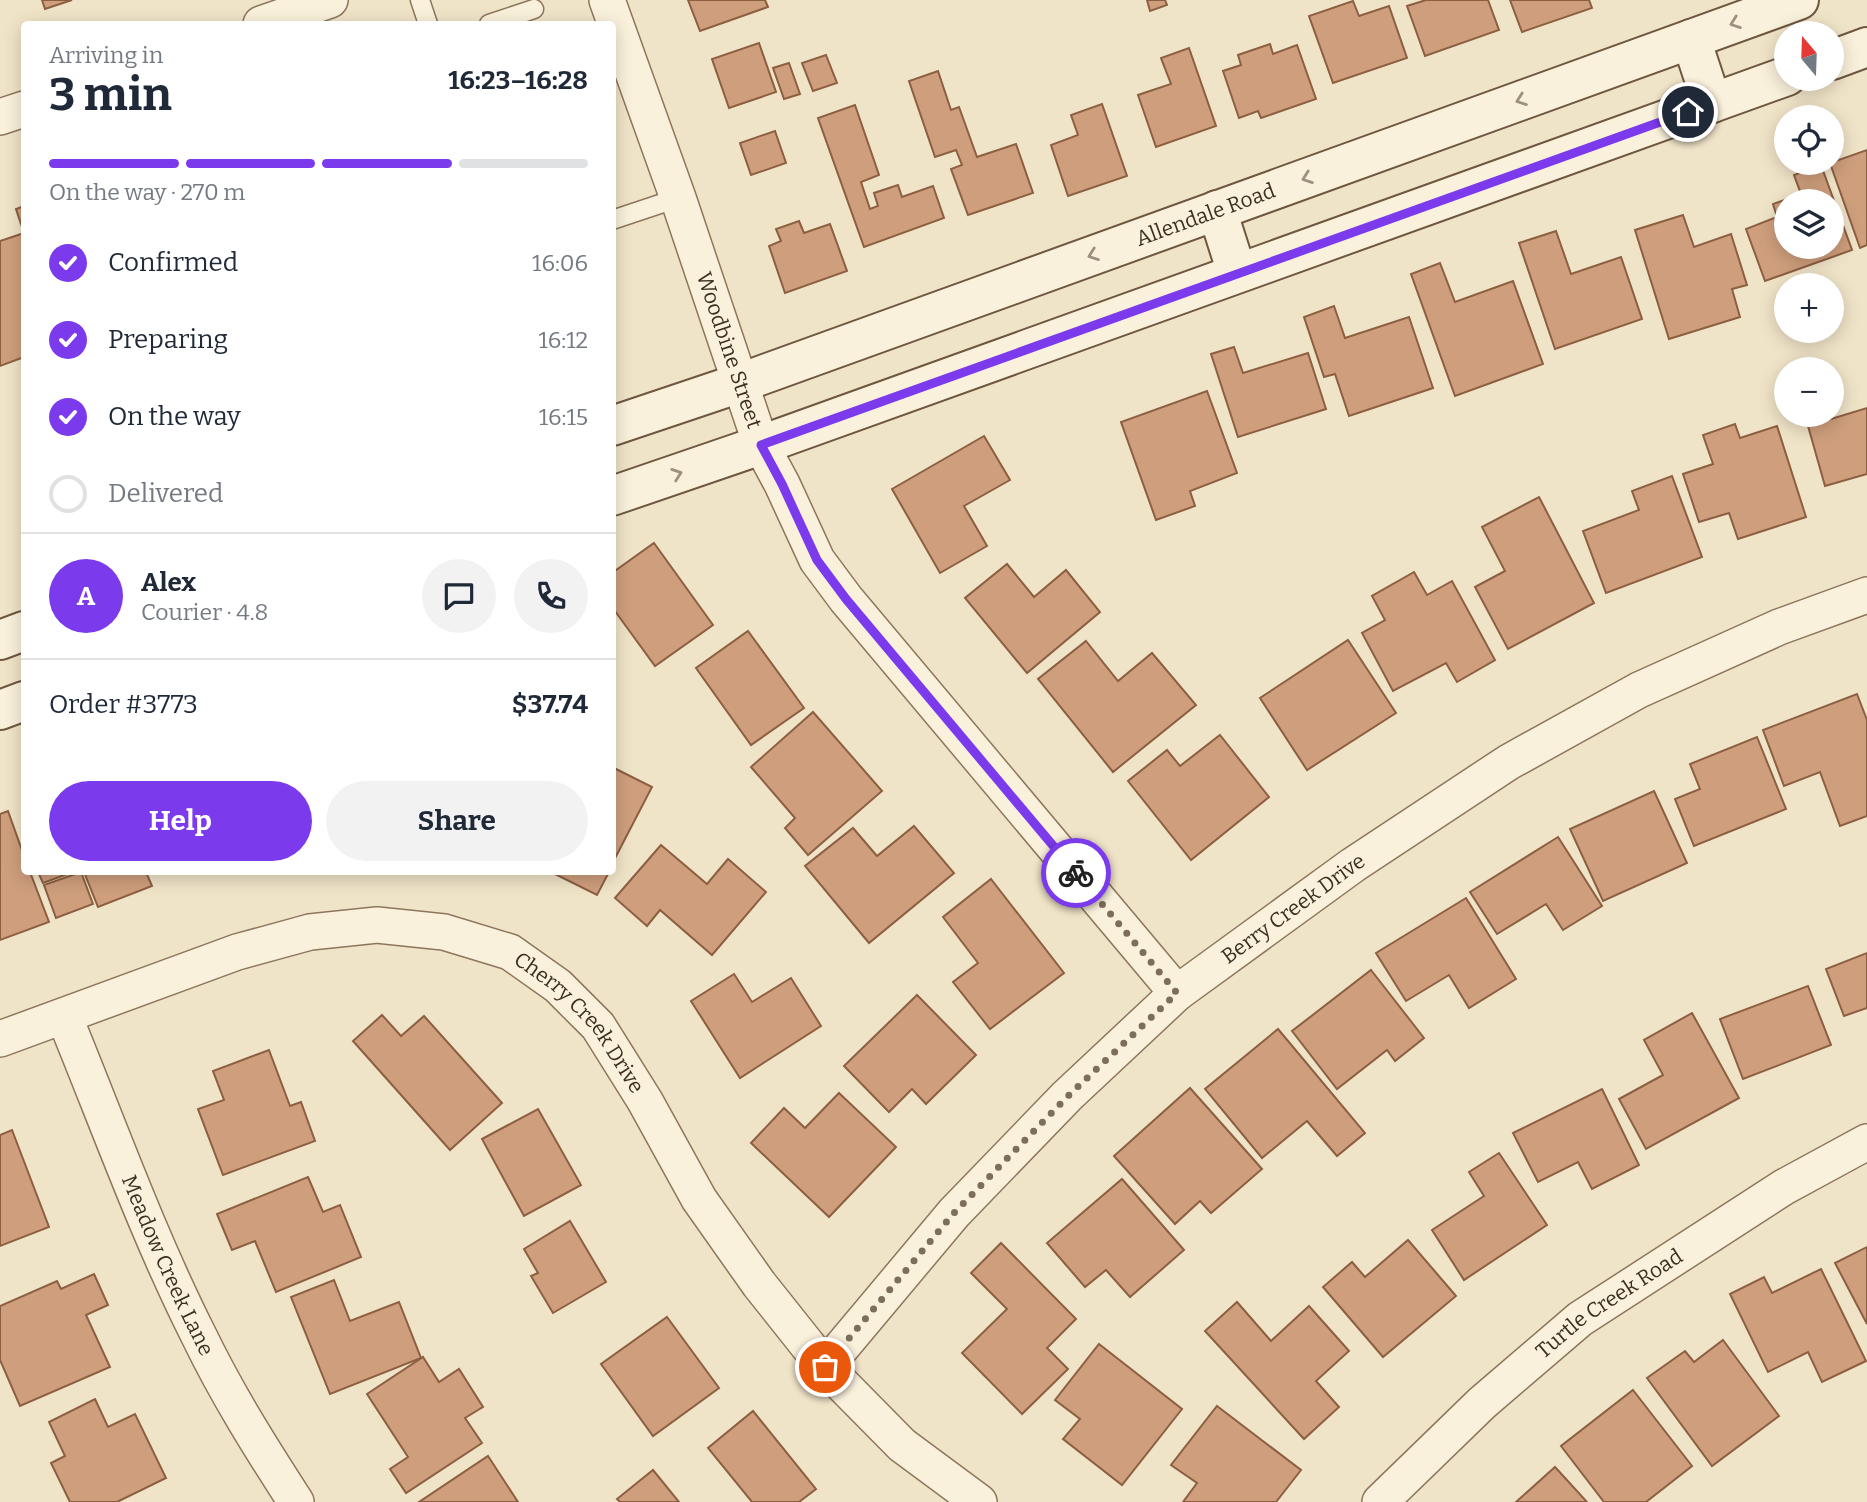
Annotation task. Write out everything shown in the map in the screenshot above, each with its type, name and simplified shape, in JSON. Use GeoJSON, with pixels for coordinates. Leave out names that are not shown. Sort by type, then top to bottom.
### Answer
{"type":"FeatureCollection","features":[{"type":"Feature","properties":{"kind":"main road","name":"Allendale Road"},"geometry":{"type":"LineString","coordinates":[[616,425],[740,383],[1799,0]]}},
{"type":"Feature","properties":{"kind":"main road"},"geometry":{"type":"LineString","coordinates":[[1691,39],[1712,103]]}},
{"type":"Feature","properties":{"kind":"main road"},"geometry":{"type":"LineString","coordinates":[[1844,56],[1867,47]]}},
{"type":"Feature","properties":{"kind":"main road"},"geometry":{"type":"LineString","coordinates":[[616,495],[1774,81]]}},
{"type":"Feature","properties":{"kind":"main road"},"geometry":{"type":"LineString","coordinates":[[1217,210],[1237,274]]}},
{"type":"Feature","properties":{"kind":"main road"},"geometry":{"type":"LineString","coordinates":[[0,640],[21,632]]}},
{"type":"Feature","properties":{"kind":"main road"},"geometry":{"type":"LineString","coordinates":[[0,710],[21,702]]}},
{"type":"Feature","properties":{"kind":"street"},"geometry":{"type":"LineString","coordinates":[[270,21],[331,0]]}},
{"type":"Feature","properties":{"kind":"street","name":"Woodbine Street"},"geometry":{"type":"LineString","coordinates":[[607,0],[615,21]]}},
{"type":"Feature","properties":{"kind":"street","name":"Woodbine Street"},"geometry":{"type":"LineString","coordinates":[[616,25],[678,198],[761,445],[817,560],[1177,993]]}},
{"type":"Feature","properties":{"kind":"street"},"geometry":{"type":"LineString","coordinates":[[0,117],[21,109]]}},
{"type":"Feature","properties":{"kind":"street","name":"Berry Creek Drive"},"geometry":{"type":"LineString","coordinates":[[825,1367],[954,1213],[1068,1096],[1177,993],[1353,865],[1509,762],[1639,690],[1779,627],[1867,595]]}},
{"type":"Feature","properties":{"kind":"street","name":"Cherry Creek Drive"},"geometry":{"type":"LineString","coordinates":[[0,1039],[236,953],[310,932],[377,925],[444,932],[510,952],[558,986],[598,1026],[645,1101],[699,1199],[759,1284],[825,1367],[902,1445],[978,1502]]}},
{"type":"Feature","properties":{"kind":"street","name":"Meadow Creek Lane"},"geometry":{"type":"LineString","coordinates":[[64,1016],[161,1256],[199,1336],[238,1410],[296,1502]]}},
{"type":"Feature","properties":{"kind":"street","name":"Turtle Creek Road"},"geometry":{"type":"LineString","coordinates":[[1380,1502],[1482,1402],[1580,1319],[1784,1187],[1867,1142]]}},
{"type":"Feature","properties":{"kind":"lane"},"geometry":{"type":"LineString","coordinates":[[420,0],[427,21]]}},
{"type":"Feature","properties":{"kind":"lane"},"geometry":{"type":"LineString","coordinates":[[498,21],[534,9]]}},
{"type":"Feature","properties":{"kind":"lane"},"geometry":{"type":"LineString","coordinates":[[616,219],[678,198]]}},
{"type":"Feature","properties":{"kind":"building"},"geometry":{"type":"Polygon","coordinates":[[[42,0],[72,0],[45,9],[42,0]]]}},
{"type":"Feature","properties":{"kind":"building"},"geometry":{"type":"Polygon","coordinates":[[[688,0],[765,0],[768,7],[700,31],[688,0]]]}},
{"type":"Feature","properties":{"kind":"building"},"geometry":{"type":"Polygon","coordinates":[[[1147,0],[1165,0],[1167,5],[1150,11],[1147,0]]]}},
{"type":"Feature","properties":{"kind":"building"},"geometry":{"type":"Polygon","coordinates":[[[1426,0],[1488,0],[1499,30],[1425,56],[1407,6],[1426,0]]]}},
{"type":"Feature","properties":{"kind":"building"},"geometry":{"type":"Polygon","coordinates":[[[1510,0],[1589,0],[1592,8],[1522,32],[1510,0]]]}},
{"type":"Feature","properties":{"kind":"building"},"geometry":{"type":"Polygon","coordinates":[[[1353,1],[1359,16],[1389,6],[1407,58],[1333,83],[1309,16],[1353,1]]]}},
{"type":"Feature","properties":{"kind":"building"},"geometry":{"type":"Polygon","coordinates":[[[759,43],[776,92],[729,108],[712,59],[759,43]]]}},
{"type":"Feature","properties":{"kind":"building"},"geometry":{"type":"Polygon","coordinates":[[[1270,44],[1273,54],[1297,45],[1316,99],[1261,118],[1258,111],[1239,118],[1223,71],[1241,65],[1238,55],[1270,44]]]}},
{"type":"Feature","properties":{"kind":"building"},"geometry":{"type":"Polygon","coordinates":[[[1189,48],[1216,126],[1156,147],[1138,95],[1171,84],[1161,58],[1189,48]]]}},
{"type":"Feature","properties":{"kind":"building"},"geometry":{"type":"Polygon","coordinates":[[[826,55],[837,83],[813,91],[802,63],[826,55]]]}},
{"type":"Feature","properties":{"kind":"building"},"geometry":{"type":"Polygon","coordinates":[[[789,63],[800,94],[784,99],[773,68],[789,63]]]}},
{"type":"Feature","properties":{"kind":"building"},"geometry":{"type":"Polygon","coordinates":[[[938,71],[951,110],[959,107],[977,157],[1016,144],[1033,193],[968,215],[951,169],[962,165],[956,150],[935,157],[909,81],[938,71]]]}},
{"type":"Feature","properties":{"kind":"building"},"geometry":{"type":"Polygon","coordinates":[[[1102,104],[1127,176],[1068,196],[1051,145],[1078,135],[1071,115],[1102,104]]]}},
{"type":"Feature","properties":{"kind":"building"},"geometry":{"type":"Polygon","coordinates":[[[855,105],[879,175],[861,182],[870,209],[878,206],[874,193],[898,185],[902,197],[933,186],[944,218],[864,247],[818,118],[855,105]]]}},
{"type":"Feature","properties":{"kind":"building"},"geometry":{"type":"Polygon","coordinates":[[[775,131],[786,163],[751,175],[740,143],[775,131]]]}},
{"type":"Feature","properties":{"kind":"building"},"geometry":{"type":"Polygon","coordinates":[[[1867,150],[1867,245],[1860,248],[1844,203],[1844,189],[1839,189],[1834,175],[1844,175],[1844,158],[1867,150]]]}},
{"type":"Feature","properties":{"kind":"building"},"geometry":{"type":"Polygon","coordinates":[[[1794,175],[1825,175],[1830,189],[1799,189],[1794,175]]]}},
{"type":"Feature","properties":{"kind":"building"},"geometry":{"type":"Polygon","coordinates":[[[21,207],[21,224],[16,209],[21,207]]]}},
{"type":"Feature","properties":{"kind":"building"},"geometry":{"type":"Polygon","coordinates":[[[1683,215],[1694,247],[1731,234],[1747,285],[1732,289],[1740,317],[1669,339],[1635,230],[1683,215]]]}},
{"type":"Feature","properties":{"kind":"building"},"geometry":{"type":"Polygon","coordinates":[[[1774,218],[1774,259],[1827,259],[1787,273],[1774,273],[1774,278],[1765,281],[1746,229],[1774,218]]]}},
{"type":"Feature","properties":{"kind":"building"},"geometry":{"type":"Polygon","coordinates":[[[799,221],[804,233],[830,224],[847,271],[785,293],[769,246],[781,241],[776,229],[799,221]]]}},
{"type":"Feature","properties":{"kind":"building"},"geometry":{"type":"Polygon","coordinates":[[[1844,228],[1852,250],[1844,253],[1844,228]]]}},
{"type":"Feature","properties":{"kind":"building"},"geometry":{"type":"Polygon","coordinates":[[[1556,231],[1571,274],[1621,257],[1642,319],[1555,349],[1519,243],[1556,231]]]}},
{"type":"Feature","properties":{"kind":"building"},"geometry":{"type":"Polygon","coordinates":[[[21,234],[21,358],[0,366],[0,241],[21,234]]]}},
{"type":"Feature","properties":{"kind":"building"},"geometry":{"type":"Polygon","coordinates":[[[1440,263],[1455,302],[1513,281],[1543,364],[1455,396],[1411,274],[1440,263]]]}},
{"type":"Feature","properties":{"kind":"building"},"geometry":{"type":"Polygon","coordinates":[[[1334,306],[1345,338],[1409,317],[1433,388],[1349,416],[1335,374],[1324,377],[1304,317],[1334,306]]]}},
{"type":"Feature","properties":{"kind":"building"},"geometry":{"type":"Polygon","coordinates":[[[1234,347],[1243,373],[1308,353],[1326,409],[1238,437],[1211,354],[1234,347]]]}},
{"type":"Feature","properties":{"kind":"building"},"geometry":{"type":"Polygon","coordinates":[[[1207,391],[1237,473],[1190,491],[1195,506],[1156,520],[1121,422],[1207,391]]]}},
{"type":"Feature","properties":{"kind":"building"},"geometry":{"type":"Polygon","coordinates":[[[1867,408],[1867,474],[1825,486],[1808,427],[1844,427],[1844,415],[1867,408]]]}},
{"type":"Feature","properties":{"kind":"building"},"geometry":{"type":"Polygon","coordinates":[[[1735,424],[1740,438],[1777,427],[1806,517],[1738,539],[1729,513],[1699,522],[1683,474],[1713,464],[1703,435],[1735,424]]]}},
{"type":"Feature","properties":{"kind":"building"},"geometry":{"type":"Polygon","coordinates":[[[984,436],[1010,480],[964,506],[987,546],[940,573],[892,489],[984,436]]]}},
{"type":"Feature","properties":{"kind":"building"},"geometry":{"type":"Polygon","coordinates":[[[1672,476],[1702,557],[1606,593],[1583,531],[1639,510],[1632,491],[1672,476]]]}},
{"type":"Feature","properties":{"kind":"building"},"geometry":{"type":"Polygon","coordinates":[[[1539,497],[1594,603],[1508,649],[1475,587],[1505,571],[1482,527],[1539,497]]]}},
{"type":"Feature","properties":{"kind":"building"},"geometry":{"type":"Polygon","coordinates":[[[654,543],[713,625],[655,666],[616,612],[616,570],[654,543]]]}},
{"type":"Feature","properties":{"kind":"building"},"geometry":{"type":"Polygon","coordinates":[[[1007,564],[1034,597],[1066,570],[1100,612],[1027,673],[965,598],[1007,564]]]}},
{"type":"Feature","properties":{"kind":"building"},"geometry":{"type":"Polygon","coordinates":[[[1414,572],[1427,595],[1452,581],[1495,660],[1457,682],[1446,663],[1393,691],[1362,633],[1385,620],[1372,596],[1414,572]]]}},
{"type":"Feature","properties":{"kind":"building"},"geometry":{"type":"Polygon","coordinates":[[[748,631],[804,708],[751,745],[696,668],[748,631]]]}},
{"type":"Feature","properties":{"kind":"building"},"geometry":{"type":"Polygon","coordinates":[[[1348,640],[1396,713],[1307,770],[1260,698],[1348,640]]]}},
{"type":"Feature","properties":{"kind":"building"},"geometry":{"type":"Polygon","coordinates":[[[1086,641],[1118,681],[1152,653],[1196,705],[1113,772],[1038,679],[1086,641]]]}},
{"type":"Feature","properties":{"kind":"building"},"geometry":{"type":"Polygon","coordinates":[[[1857,694],[1867,720],[1867,816],[1840,826],[1820,772],[1784,786],[1763,730],[1857,694]]]}},
{"type":"Feature","properties":{"kind":"building"},"geometry":{"type":"Polygon","coordinates":[[[813,712],[882,791],[808,855],[785,828],[795,818],[751,767],[813,712]]]}},
{"type":"Feature","properties":{"kind":"building"},"geometry":{"type":"Polygon","coordinates":[[[1220,735],[1269,797],[1191,860],[1128,781],[1167,750],[1180,766],[1220,735]]]}},
{"type":"Feature","properties":{"kind":"building"},"geometry":{"type":"Polygon","coordinates":[[[1757,737],[1786,809],[1694,846],[1675,799],[1700,789],[1690,764],[1757,737]]]}},
{"type":"Feature","properties":{"kind":"building"},"geometry":{"type":"Polygon","coordinates":[[[616,769],[652,787],[616,856],[616,769]]]}},
{"type":"Feature","properties":{"kind":"building"},"geometry":{"type":"Polygon","coordinates":[[[1654,791],[1687,863],[1603,901],[1570,829],[1654,791]]]}},
{"type":"Feature","properties":{"kind":"building"},"geometry":{"type":"Polygon","coordinates":[[[8,811],[21,848],[21,875],[31,875],[49,922],[0,940],[0,814],[8,811]]]}},
{"type":"Feature","properties":{"kind":"building"},"geometry":{"type":"Polygon","coordinates":[[[914,826],[954,873],[869,943],[805,866],[853,828],[877,856],[914,826]]]}},
{"type":"Feature","properties":{"kind":"building"},"geometry":{"type":"Polygon","coordinates":[[[1558,837],[1602,906],[1563,930],[1546,904],[1497,934],[1470,892],[1558,837]]]}},
{"type":"Feature","properties":{"kind":"building"},"geometry":{"type":"Polygon","coordinates":[[[661,845],[707,884],[728,859],[766,892],[712,955],[660,910],[647,926],[615,898],[661,845]]]}},
{"type":"Feature","properties":{"kind":"building"},"geometry":{"type":"Polygon","coordinates":[[[39,875],[65,875],[43,883],[39,875]]]}},
{"type":"Feature","properties":{"kind":"building"},"geometry":{"type":"Polygon","coordinates":[[[72,875],[82,875],[93,904],[56,918],[44,885],[72,875]]]}},
{"type":"Feature","properties":{"kind":"building"},"geometry":{"type":"Polygon","coordinates":[[[85,875],[147,875],[152,886],[98,907],[85,875]]]}},
{"type":"Feature","properties":{"kind":"building"},"geometry":{"type":"Polygon","coordinates":[[[557,875],[607,875],[597,895],[557,875]]]}},
{"type":"Feature","properties":{"kind":"building"},"geometry":{"type":"Polygon","coordinates":[[[991,879],[1064,973],[990,1029],[953,982],[978,963],[943,917],[991,879]]]}},
{"type":"Feature","properties":{"kind":"building"},"geometry":{"type":"Polygon","coordinates":[[[1466,898],[1516,979],[1469,1008],[1449,975],[1406,1001],[1376,953],[1466,898]]]}},
{"type":"Feature","properties":{"kind":"building"},"geometry":{"type":"Polygon","coordinates":[[[1867,953],[1867,1008],[1844,1016],[1826,969],[1867,953]]]}},
{"type":"Feature","properties":{"kind":"building"},"geometry":{"type":"Polygon","coordinates":[[[1371,970],[1424,1038],[1395,1061],[1387,1050],[1337,1089],[1292,1031],[1371,970]]]}},
{"type":"Feature","properties":{"kind":"building"},"geometry":{"type":"Polygon","coordinates":[[[734,974],[752,1002],[791,978],[821,1026],[740,1078],[691,1001],[734,974]]]}},
{"type":"Feature","properties":{"kind":"building"},"geometry":{"type":"Polygon","coordinates":[[[1808,986],[1831,1045],[1743,1079],[1720,1019],[1808,986]]]}},
{"type":"Feature","properties":{"kind":"building"},"geometry":{"type":"Polygon","coordinates":[[[917,995],[976,1055],[926,1104],[912,1089],[889,1112],[844,1066],[917,995]]]}},
{"type":"Feature","properties":{"kind":"building"},"geometry":{"type":"Polygon","coordinates":[[[1692,1013],[1739,1098],[1646,1149],[1619,1099],[1663,1075],[1644,1040],[1692,1013]]]}},
{"type":"Feature","properties":{"kind":"building"},"geometry":{"type":"Polygon","coordinates":[[[382,1015],[401,1036],[424,1016],[502,1103],[450,1150],[353,1041],[382,1015]]]}},
{"type":"Feature","properties":{"kind":"building"},"geometry":{"type":"Polygon","coordinates":[[[1278,1029],[1365,1133],[1337,1156],[1307,1121],[1262,1158],[1205,1089],[1278,1029]]]}},
{"type":"Feature","properties":{"kind":"building"},"geometry":{"type":"Polygon","coordinates":[[[269,1050],[290,1106],[301,1102],[315,1141],[223,1175],[198,1109],[224,1100],[213,1071],[269,1050]]]}},
{"type":"Feature","properties":{"kind":"building"},"geometry":{"type":"Polygon","coordinates":[[[1190,1088],[1262,1169],[1211,1213],[1200,1201],[1175,1224],[1114,1156],[1190,1088]]]}},
{"type":"Feature","properties":{"kind":"building"},"geometry":{"type":"Polygon","coordinates":[[[1602,1089],[1639,1165],[1592,1189],[1578,1162],[1538,1182],[1513,1133],[1602,1089]]]}},
{"type":"Feature","properties":{"kind":"building"},"geometry":{"type":"Polygon","coordinates":[[[839,1093],[896,1147],[829,1217],[751,1143],[784,1108],[805,1128],[839,1093]]]}},
{"type":"Feature","properties":{"kind":"building"},"geometry":{"type":"Polygon","coordinates":[[[538,1109],[581,1185],[524,1216],[482,1139],[538,1109]]]}},
{"type":"Feature","properties":{"kind":"building"},"geometry":{"type":"Polygon","coordinates":[[[12,1130],[49,1227],[0,1246],[0,1135],[12,1130]]]}},
{"type":"Feature","properties":{"kind":"building"},"geometry":{"type":"Polygon","coordinates":[[[1499,1153],[1547,1225],[1464,1280],[1432,1230],[1484,1196],[1469,1172],[1499,1153]]]}},
{"type":"Feature","properties":{"kind":"building"},"geometry":{"type":"Polygon","coordinates":[[[308,1177],[323,1212],[340,1205],[361,1257],[276,1292],[255,1241],[232,1250],[217,1214],[308,1177]]]}},
{"type":"Feature","properties":{"kind":"building"},"geometry":{"type":"Polygon","coordinates":[[[1122,1179],[1184,1250],[1130,1297],[1106,1270],[1085,1287],[1047,1243],[1122,1179]]]}},
{"type":"Feature","properties":{"kind":"building"},"geometry":{"type":"Polygon","coordinates":[[[570,1221],[606,1282],[553,1313],[531,1276],[538,1273],[524,1249],[570,1221]]]}},
{"type":"Feature","properties":{"kind":"building"},"geometry":{"type":"Polygon","coordinates":[[[1408,1240],[1456,1296],[1383,1357],[1323,1287],[1352,1262],[1365,1277],[1408,1240]]]}},
{"type":"Feature","properties":{"kind":"building"},"geometry":{"type":"Polygon","coordinates":[[[1001,1243],[1076,1319],[1047,1348],[1068,1369],[1022,1414],[962,1353],[1007,1309],[971,1273],[1001,1243]]]}},
{"type":"Feature","properties":{"kind":"building"},"geometry":{"type":"Polygon","coordinates":[[[1867,1247],[1867,1324],[1835,1263],[1867,1247]]]}},
{"type":"Feature","properties":{"kind":"building"},"geometry":{"type":"Polygon","coordinates":[[[1821,1269],[1866,1361],[1822,1382],[1808,1352],[1768,1372],[1730,1294],[1764,1277],[1772,1293],[1821,1269]]]}},
{"type":"Feature","properties":{"kind":"building"},"geometry":{"type":"Polygon","coordinates":[[[94,1274],[108,1305],[86,1315],[110,1367],[20,1406],[0,1360],[0,1306],[57,1281],[61,1289],[94,1274]]]}},
{"type":"Feature","properties":{"kind":"building"},"geometry":{"type":"Polygon","coordinates":[[[334,1280],[350,1321],[399,1302],[421,1358],[330,1394],[291,1297],[334,1280]]]}},
{"type":"Feature","properties":{"kind":"building"},"geometry":{"type":"Polygon","coordinates":[[[1237,1302],[1271,1341],[1309,1306],[1349,1351],[1316,1381],[1339,1407],[1304,1439],[1205,1331],[1237,1302]]]}},
{"type":"Feature","properties":{"kind":"building"},"geometry":{"type":"Polygon","coordinates":[[[667,1317],[719,1388],[653,1436],[601,1364],[667,1317]]]}},
{"type":"Feature","properties":{"kind":"building"},"geometry":{"type":"Polygon","coordinates":[[[1723,1340],[1779,1416],[1712,1466],[1647,1378],[1685,1351],[1694,1362],[1723,1340]]]}},
{"type":"Feature","properties":{"kind":"building"},"geometry":{"type":"Polygon","coordinates":[[[1099,1344],[1182,1409],[1122,1485],[1063,1439],[1080,1419],[1055,1400],[1099,1344]]]}},
{"type":"Feature","properties":{"kind":"building"},"geometry":{"type":"Polygon","coordinates":[[[423,1357],[439,1382],[459,1369],[483,1407],[465,1418],[482,1443],[406,1493],[390,1469],[408,1457],[367,1394],[423,1357]]]}},
{"type":"Feature","properties":{"kind":"building"},"geometry":{"type":"Polygon","coordinates":[[[1633,1390],[1692,1466],[1646,1502],[1604,1502],[1561,1446],[1633,1390]]]}},
{"type":"Feature","properties":{"kind":"building"},"geometry":{"type":"Polygon","coordinates":[[[95,1399],[108,1427],[135,1414],[166,1478],[117,1502],[70,1502],[51,1463],[65,1456],[49,1422],[95,1399]]]}},
{"type":"Feature","properties":{"kind":"building"},"geometry":{"type":"Polygon","coordinates":[[[1217,1406],[1301,1470],[1276,1502],[1183,1502],[1197,1483],[1171,1465],[1217,1406]]]}},
{"type":"Feature","properties":{"kind":"building"},"geometry":{"type":"Polygon","coordinates":[[[753,1411],[816,1489],[799,1502],[752,1502],[708,1448],[753,1411]]]}},
{"type":"Feature","properties":{"kind":"building"},"geometry":{"type":"Polygon","coordinates":[[[488,1456],[518,1502],[419,1502],[488,1456]]]}},
{"type":"Feature","properties":{"kind":"building"},"geometry":{"type":"Polygon","coordinates":[[[1555,1467],[1587,1502],[1516,1502],[1555,1467]]]}},
{"type":"Feature","properties":{"kind":"building"},"geometry":{"type":"Polygon","coordinates":[[[653,1470],[679,1502],[620,1502],[617,1499],[653,1470]]]}},
{"type":"Feature","properties":{"kind":"way so far"},"geometry":{"type":"LineString","coordinates":[[825,1367],[954,1213],[1068,1096],[1177,993],[1076,873]]}},
{"type":"Feature","properties":{"kind":"route"},"geometry":{"type":"LineString","coordinates":[[1076,873],[846,599],[817,560],[761,445],[1688,112]]}}]}
